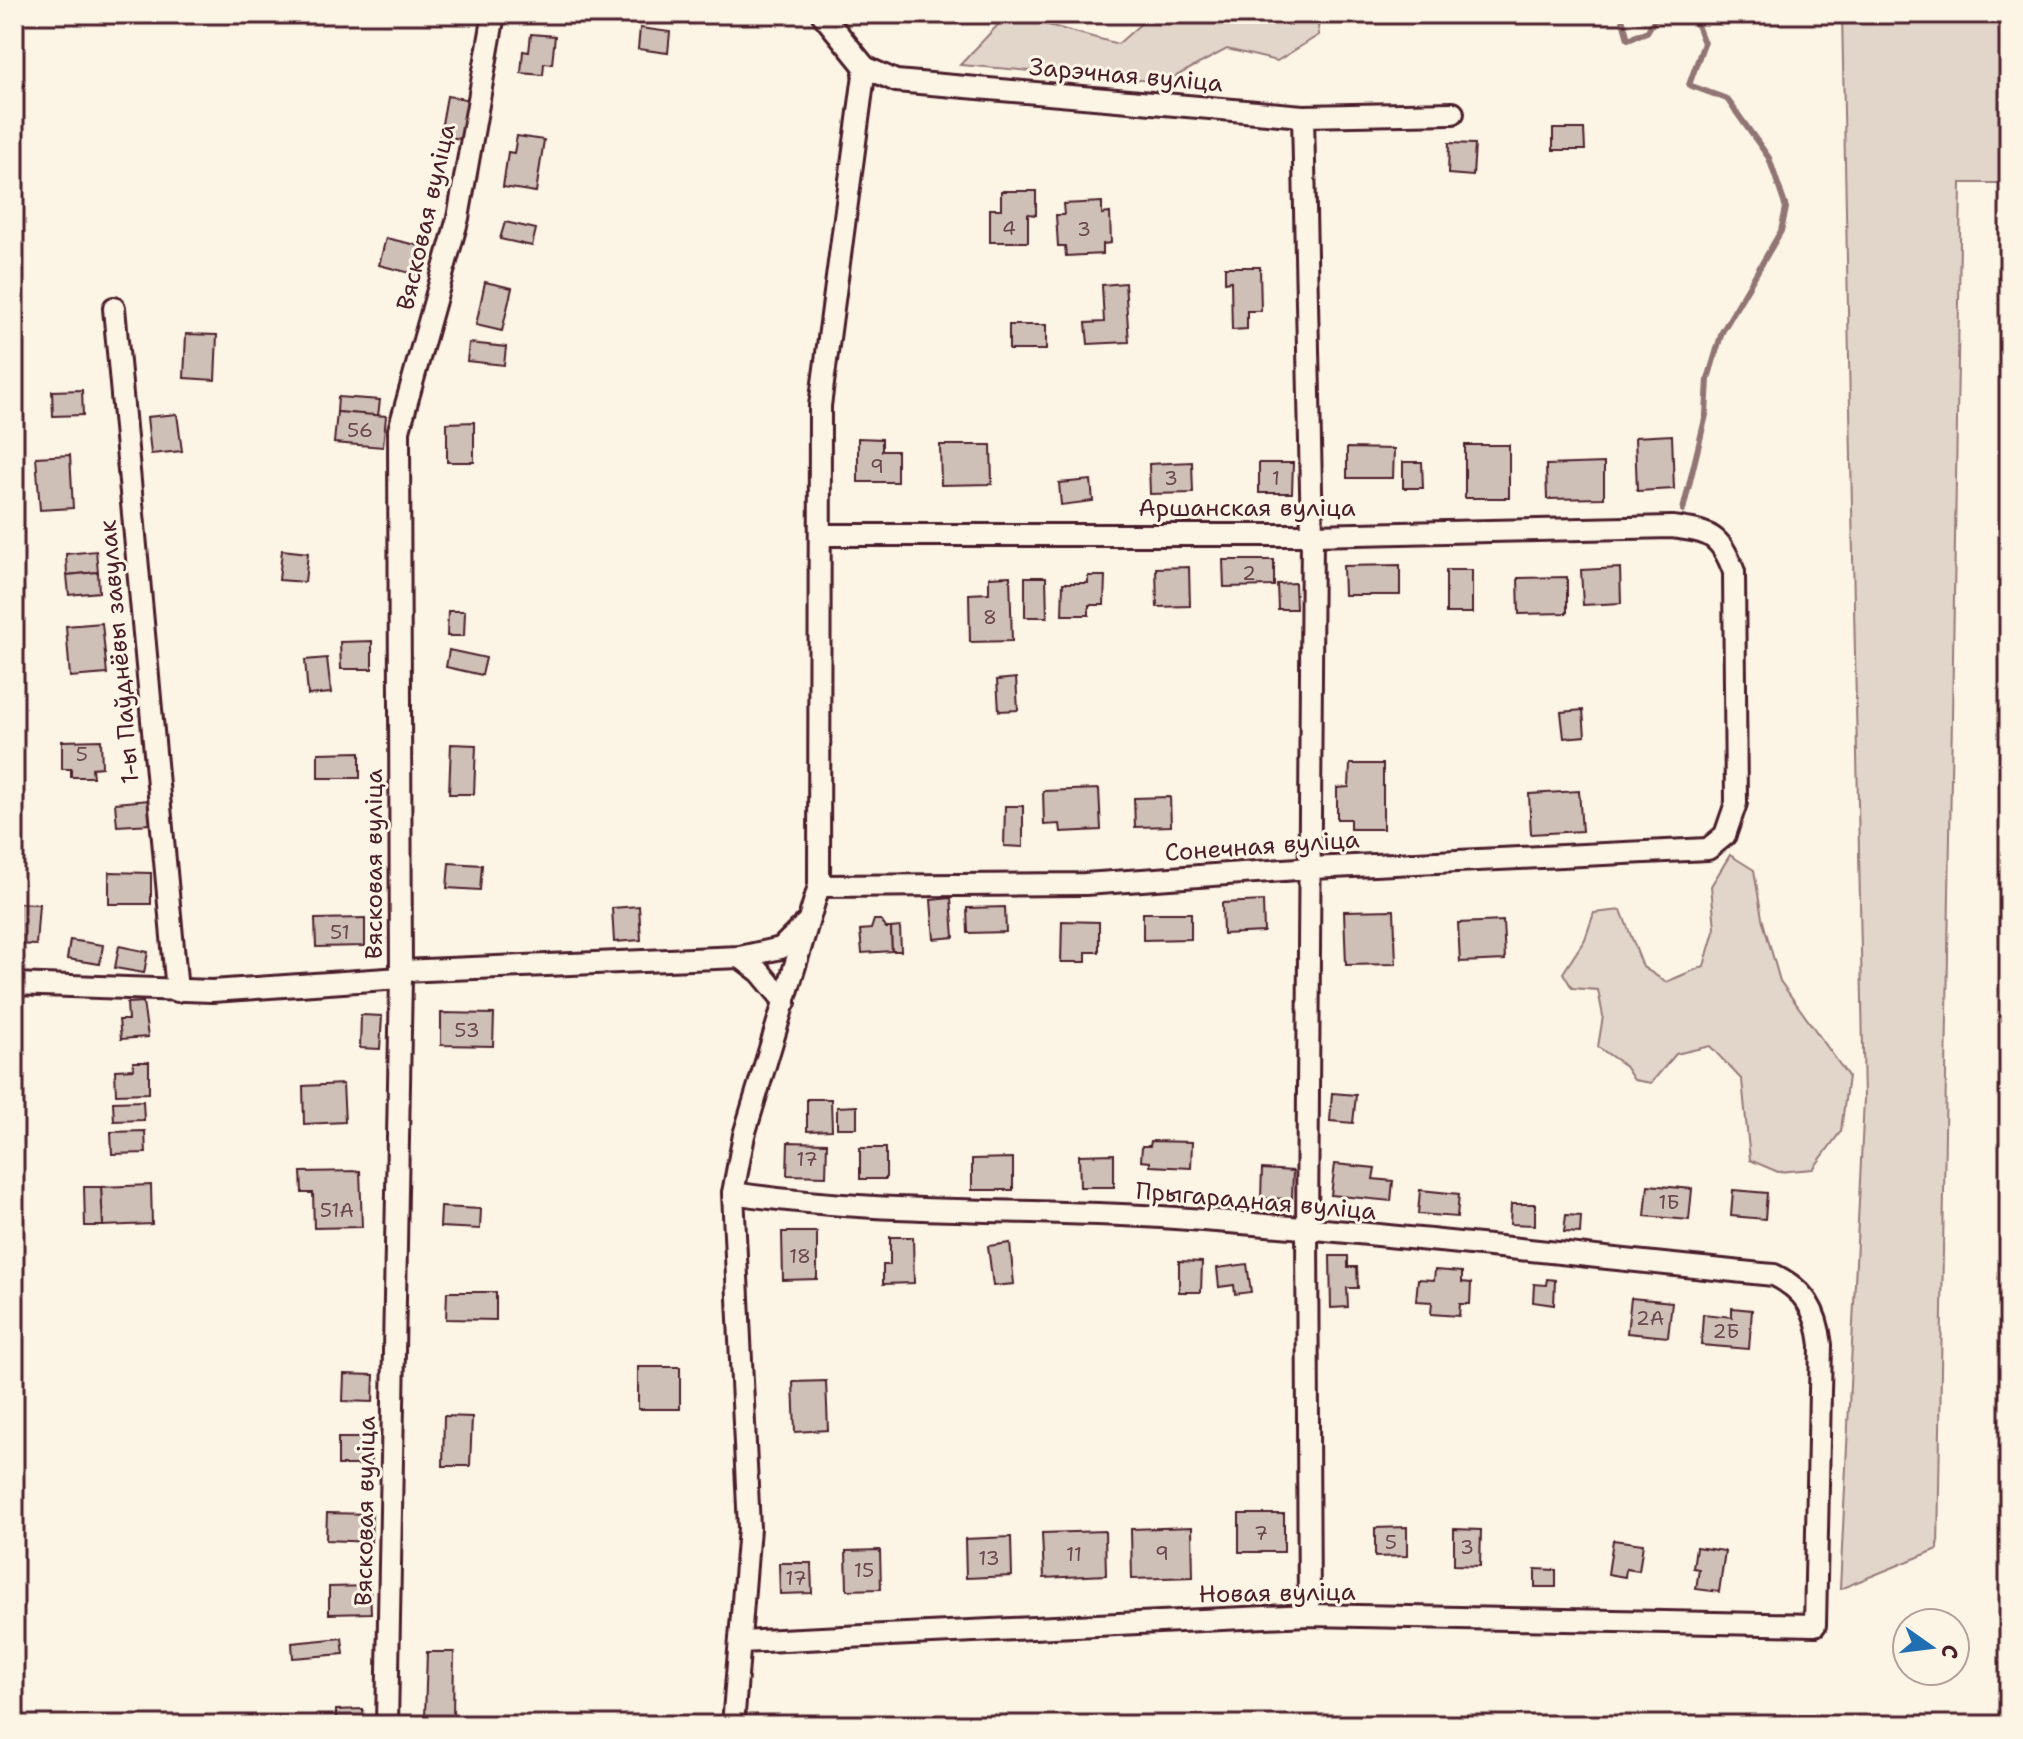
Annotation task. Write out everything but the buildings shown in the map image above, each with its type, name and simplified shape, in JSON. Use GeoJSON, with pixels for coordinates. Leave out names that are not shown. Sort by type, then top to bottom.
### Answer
{"type":"FeatureCollection","features":[{"type":"Feature","properties":{"kind":"street","name":"Вясковая вуліца"},"geometry":{"type":"LineString","coordinates":[[387,1725],[401,974],[399,430],[458,218],[494,14]]}},
{"type":"Feature","properties":{"kind":"street","name":"Зарэчная вуліца"},"geometry":{"type":"LineString","coordinates":[[822,14],[865,67],[896,81],[1303,116],[1453,113]]}},
{"type":"Feature","properties":{"kind":"street"},"geometry":{"type":"LineString","coordinates":[[733,1725],[749,1528],[733,1193],[744,1135],[819,886],[820,406],[865,67]]}},
{"type":"Feature","properties":{"kind":"street"},"geometry":{"type":"LineString","coordinates":[[1303,116],[1312,535],[1307,1230],[1309,1615]]}},
{"type":"Feature","properties":{"kind":"street","name":"1-ы Паўднёвы завулак"},"geometry":{"type":"LineString","coordinates":[[114,308],[177,991]]}},
{"type":"Feature","properties":{"kind":"street","name":"Аршанская вуліца"},"geometry":{"type":"LineString","coordinates":[[822,535],[1312,535],[1672,527],[1704,532],[1724,545],[1734,572],[1736,803],[1725,835],[1708,849]]}},
{"type":"Feature","properties":{"kind":"street","name":"Сонечная вуліца"},"geometry":{"type":"LineString","coordinates":[[819,886],[1085,884],[1312,868],[1708,849]]}},
{"type":"Feature","properties":{"kind":"street"},"geometry":{"type":"LineString","coordinates":[[14,984],[177,991],[401,974],[740,957],[769,953],[791,942],[813,913]]}},
{"type":"Feature","properties":{"kind":"street"},"geometry":{"type":"LineString","coordinates":[[740,957],[760,972],[785,1002]]}},
{"type":"Feature","properties":{"kind":"street","name":"Прыгарадная вуліца"},"geometry":{"type":"LineString","coordinates":[[733,1193],[858,1207],[921,1206],[1009,1213],[1159,1217],[1774,1275],[1794,1284],[1809,1302],[1820,1334],[1815,1625]]}},
{"type":"Feature","properties":{"kind":"street","name":"Новая вуліца"},"geometry":{"type":"LineString","coordinates":[[740,1642],[1309,1615],[1815,1625]]}},
{"type":"Feature","properties":{"kind":"shaded area"},"geometry":{"type":"Polygon","coordinates":[[[1008,14],[1118,44],[1145,20],[1143,14],[1317,14],[1319,35],[1277,61],[1227,49],[1165,82],[960,65],[1008,14]]]}},
{"type":"Feature","properties":{"kind":"shaded area"},"geometry":{"type":"Polygon","coordinates":[[[1842,14],[2009,14],[2009,183],[1961,183],[1938,1549],[1840,1589],[1864,1099],[1842,14]]]}},
{"type":"Feature","properties":{"kind":"shaded area"},"geometry":{"type":"Polygon","coordinates":[[[1730,855],[1754,870],[1762,918],[1780,981],[1848,1076],[1841,1131],[1813,1169],[1778,1172],[1750,1160],[1742,1080],[1710,1046],[1676,1054],[1651,1083],[1634,1080],[1624,1065],[1598,1047],[1603,1016],[1598,990],[1572,988],[1563,973],[1585,939],[1594,913],[1621,910],[1643,967],[1666,982],[1704,966],[1715,928],[1711,886],[1730,855]]]}},
{"type":"Feature","properties":{"kind":"waterway"},"geometry":{"type":"LineString","coordinates":[[1621,14],[1628,39],[1647,32],[1658,14]]}},
{"type":"Feature","properties":{"kind":"waterway"},"geometry":{"type":"LineString","coordinates":[[1680,14],[1695,20],[1704,43],[1689,85],[1727,99],[1769,158],[1786,208],[1781,231],[1722,332],[1708,379],[1706,415],[1683,510]]}},
{"type":"Feature","properties":{"kind":"waterway"},"geometry":{"type":"LineString","coordinates":[[1987,14],[2009,22]]}}]}
